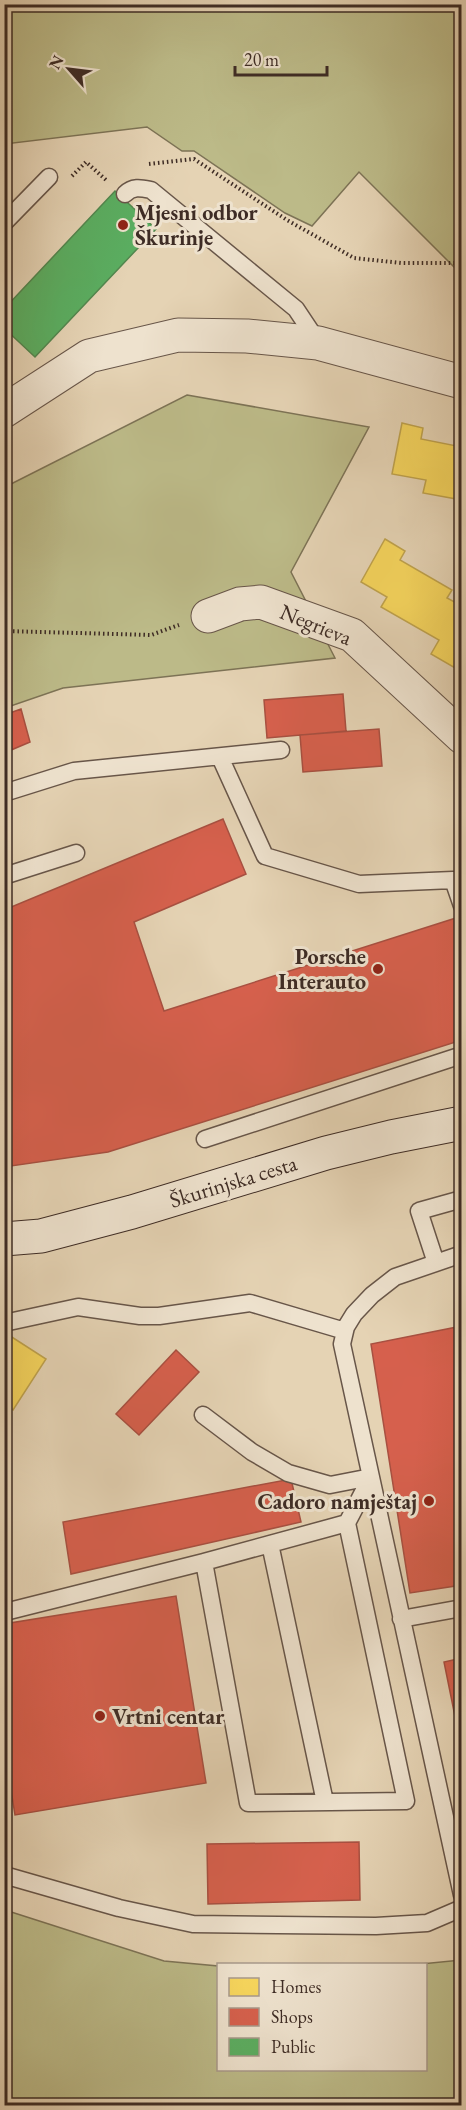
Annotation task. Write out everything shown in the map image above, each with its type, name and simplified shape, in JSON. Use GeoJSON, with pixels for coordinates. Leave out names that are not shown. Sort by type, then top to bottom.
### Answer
{"type":"FeatureCollection","features":[{"type":"Feature","properties":{"kind":"street"},"geometry":{"type":"LineString","coordinates":[[4,411],[89,356],[178,335],[247,336],[318,343],[462,382]]}},
{"type":"Feature","properties":{"kind":"street","name":"Negrieva"},"geometry":{"type":"LineString","coordinates":[[208,615],[240,604],[261,602],[352,635],[462,737]]}},
{"type":"Feature","properties":{"kind":"street","name":"Škurinjska cesta"},"geometry":{"type":"LineString","coordinates":[[4,1239],[41,1236],[132,1212],[326,1153],[462,1123]]}},
{"type":"Feature","properties":{"kind":"lane"},"geometry":{"type":"LineString","coordinates":[[4,224],[49,177]]}},
{"type":"Feature","properties":{"kind":"lane"},"geometry":{"type":"LineString","coordinates":[[119,190],[138,187],[151,190],[296,309],[318,343]]}},
{"type":"Feature","properties":{"kind":"lane"},"geometry":{"type":"LineString","coordinates":[[4,792],[74,771],[281,750]]}},
{"type":"Feature","properties":{"kind":"lane"},"geometry":{"type":"LineString","coordinates":[[220,757],[265,856],[359,884],[453,880],[462,906]]}},
{"type":"Feature","properties":{"kind":"lane"},"geometry":{"type":"LineString","coordinates":[[4,876],[76,853]]}},
{"type":"Feature","properties":{"kind":"lane"},"geometry":{"type":"LineString","coordinates":[[205,1139],[462,1055]]}},
{"type":"Feature","properties":{"kind":"lane"},"geometry":{"type":"LineString","coordinates":[[436,1263],[419,1211],[462,1199]]}},
{"type":"Feature","properties":{"kind":"lane"},"geometry":{"type":"LineString","coordinates":[[462,1254],[395,1277],[354,1314],[345,1331],[342,1344],[462,1895]]}},
{"type":"Feature","properties":{"kind":"lane"},"geometry":{"type":"LineString","coordinates":[[4,1323],[78,1307],[140,1316],[159,1316],[250,1303],[345,1331]]}},
{"type":"Feature","properties":{"kind":"lane"},"geometry":{"type":"LineString","coordinates":[[203,1415],[252,1452],[288,1473],[330,1485],[371,1477]]}},
{"type":"Feature","properties":{"kind":"lane"},"geometry":{"type":"LineString","coordinates":[[204,1562],[248,1803],[406,1801],[347,1523],[371,1477]]}},
{"type":"Feature","properties":{"kind":"lane"},"geometry":{"type":"LineString","coordinates":[[5,1612],[347,1523]]}},
{"type":"Feature","properties":{"kind":"lane"},"geometry":{"type":"LineString","coordinates":[[270,1544],[326,1802]]}},
{"type":"Feature","properties":{"kind":"lane"},"geometry":{"type":"LineString","coordinates":[[401,1619],[462,1608]]}},
{"type":"Feature","properties":{"kind":"lane"},"geometry":{"type":"LineString","coordinates":[[4,1875],[119,1908],[193,1924],[376,1926],[427,1923],[462,1908]]}},
{"type":"Feature","properties":{"kind":"path"},"geometry":{"type":"LineString","coordinates":[[139,165],[194,159],[287,220],[354,258],[401,263],[462,263]]}},
{"type":"Feature","properties":{"kind":"path"},"geometry":{"type":"LineString","coordinates":[[94,170],[119,190]]}},
{"type":"Feature","properties":{"kind":"path"},"geometry":{"type":"LineString","coordinates":[[4,631],[151,634]]}},
{"type":"Feature","properties":{"kind":"shaded area"},"geometry":{"type":"Polygon","coordinates":[[[4,5],[461,5],[461,274],[359,172],[312,226],[285,213],[194,151],[182,151],[147,127],[5,144],[4,5]]]}},
{"type":"Feature","properties":{"kind":"shaded area"},"geometry":{"type":"Polygon","coordinates":[[[187,395],[369,427],[291,572],[335,658],[63,688],[5,708],[5,487],[187,395]]]}},
{"type":"Feature","properties":{"kind":"shaded area"},"geometry":{"type":"Polygon","coordinates":[[[5,1910],[164,1961],[217,1966],[217,2071],[427,2071],[427,1963],[461,1960],[461,2105],[5,2105],[5,1910]]]}},
{"type":"Feature","properties":{"kind":"building: Homes"},"geometry":{"type":"Polygon","coordinates":[[[402,423],[423,428],[421,439],[462,447],[462,500],[423,493],[426,480],[392,474],[402,423]]]}},
{"type":"Feature","properties":{"kind":"building: Homes"},"geometry":{"type":"Polygon","coordinates":[[[385,539],[405,551],[400,560],[452,590],[447,598],[462,606],[462,672],[431,654],[439,640],[381,607],[387,597],[361,582],[385,539]]]}},
{"type":"Feature","properties":{"kind":"building: Homes"},"geometry":{"type":"Polygon","coordinates":[[[4,1332],[46,1359],[13,1410],[4,1405],[4,1332]]]}},
{"type":"Feature","properties":{"kind":"building: Shops"},"geometry":{"type":"Polygon","coordinates":[[[343,694],[346,731],[267,738],[264,700],[343,694]]]}},
{"type":"Feature","properties":{"kind":"building: Shops"},"geometry":{"type":"Polygon","coordinates":[[[21,709],[30,742],[4,753],[4,715],[21,709]]]}},
{"type":"Feature","properties":{"kind":"building: Shops"},"geometry":{"type":"Polygon","coordinates":[[[379,729],[382,766],[303,772],[300,735],[379,729]]]}},
{"type":"Feature","properties":{"kind":"building: Shops","name":"Porsche Interauto"},"geometry":{"type":"Polygon","coordinates":[[[223,819],[246,874],[134,922],[164,1011],[459,917],[462,927],[462,1040],[108,1152],[4,1167],[4,910],[223,819]]]}},
{"type":"Feature","properties":{"kind":"building: Shops","name":"Cadoro namještaj"},"geometry":{"type":"Polygon","coordinates":[[[462,1326],[462,1585],[410,1593],[371,1344],[462,1326]]]}},
{"type":"Feature","properties":{"kind":"building: Shops"},"geometry":{"type":"Polygon","coordinates":[[[176,1350],[199,1372],[139,1435],[116,1414],[176,1350]]]}},
{"type":"Feature","properties":{"kind":"building: Shops"},"geometry":{"type":"Polygon","coordinates":[[[291,1479],[301,1522],[71,1574],[63,1522],[291,1479]]]}},
{"type":"Feature","properties":{"kind":"building: Shops","name":"Vrtni centar"},"geometry":{"type":"Polygon","coordinates":[[[176,1596],[206,1783],[15,1815],[4,1746],[4,1624],[176,1596]]]}},
{"type":"Feature","properties":{"kind":"building: Shops"},"geometry":{"type":"Polygon","coordinates":[[[462,1658],[462,1751],[444,1662],[462,1658]]]}},
{"type":"Feature","properties":{"kind":"building: Shops"},"geometry":{"type":"Polygon","coordinates":[[[359,1842],[360,1900],[208,1904],[207,1844],[359,1842]]]}},
{"type":"Feature","properties":{"kind":"building: Public"},"geometry":{"type":"Polygon","coordinates":[[[115,191],[156,229],[35,357],[4,328],[4,309],[115,191]]]}},
{"type":"Feature","properties":{"kind":"place","name":"Mjesni odbor Škurinje"},"geometry":{"type":"Point","coordinates":[123,225]}},
{"type":"Feature","properties":{"kind":"place","name":"Porsche Interauto"},"geometry":{"type":"Point","coordinates":[378,969]}},
{"type":"Feature","properties":{"kind":"place","name":"Cadoro namještaj"},"geometry":{"type":"Point","coordinates":[429,1501]}},
{"type":"Feature","properties":{"kind":"place","name":"Vrtni centar"},"geometry":{"type":"Point","coordinates":[100,1716]}}]}
